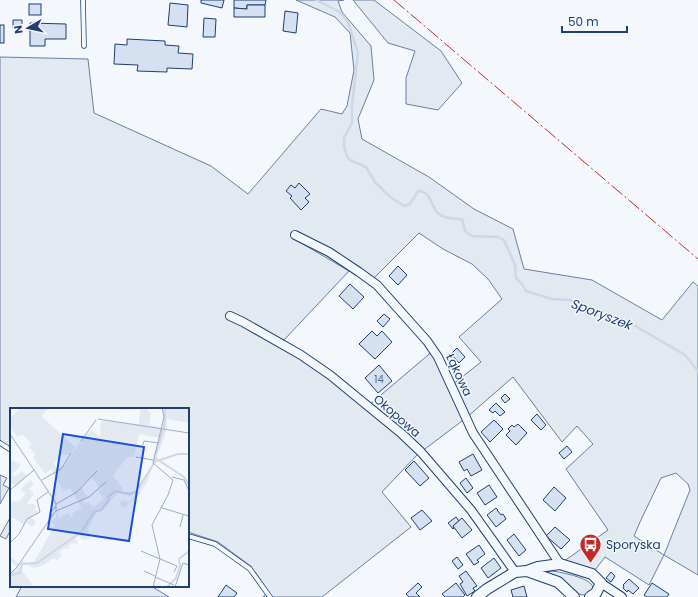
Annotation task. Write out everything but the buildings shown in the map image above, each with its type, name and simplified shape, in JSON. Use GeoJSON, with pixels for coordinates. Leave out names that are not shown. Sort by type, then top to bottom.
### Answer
{"type":"FeatureCollection","features":[{"type":"Feature","properties":{"kind":"street","name":"Łąkowa"},"geometry":{"type":"LineString","coordinates":[[295,235],[329,252],[376,285],[427,341],[438,357],[472,432],[560,564]]}},
{"type":"Feature","properties":{"kind":"street","name":"Okopowa"},"geometry":{"type":"LineString","coordinates":[[230,316],[301,355],[330,375],[402,434],[421,452],[471,510],[515,572]]}},
{"type":"Feature","properties":{"kind":"street"},"geometry":{"type":"LineString","coordinates":[[477,597],[515,572],[560,564],[592,574],[600,583],[622,597]]}},
{"type":"Feature","properties":{"kind":"street"},"geometry":{"type":"LineString","coordinates":[[527,571],[558,582],[574,597]]}},
{"type":"Feature","properties":{"kind":"street"},"geometry":{"type":"LineString","coordinates":[[590,597],[596,593],[600,583]]}},
{"type":"Feature","properties":{"kind":"lane"},"geometry":{"type":"LineString","coordinates":[[82,0],[84,46]]}},
{"type":"Feature","properties":{"kind":"lane"},"geometry":{"type":"LineString","coordinates":[[0,443],[10,449]]}},
{"type":"Feature","properties":{"kind":"lane"},"geometry":{"type":"LineString","coordinates":[[189,536],[215,544],[250,569],[270,597]]}},
{"type":"Feature","properties":{"kind":"shaded area"},"geometry":{"type":"Polygon","coordinates":[[[296,0],[344,0],[338,1],[342,12],[371,46],[374,80],[358,119],[362,139],[429,177],[474,209],[513,229],[524,269],[592,280],[662,320],[693,282],[698,286],[698,575],[664,555],[649,585],[605,557],[592,574],[560,564],[608,530],[566,469],[593,444],[577,426],[562,442],[513,377],[466,418],[421,452],[368,406],[434,350],[452,385],[481,362],[459,337],[502,299],[488,279],[472,264],[443,249],[419,233],[374,278],[292,233],[291,237],[349,271],[284,340],[230,316],[299,356],[327,376],[418,454],[382,492],[411,527],[322,597],[263,597],[267,593],[250,569],[252,567],[218,542],[189,532],[189,408],[10,408],[10,447],[0,441],[0,57],[88,59],[94,113],[211,166],[248,194],[321,109],[342,114],[347,106],[354,70],[350,33],[335,17],[296,0]],[[676,473],[661,478],[634,536],[664,555],[690,490],[688,484],[676,473]]]}},
{"type":"Feature","properties":{"kind":"shaded area"},"geometry":{"type":"Polygon","coordinates":[[[353,0],[374,0],[441,51],[462,83],[438,110],[406,104],[406,78],[415,51],[388,43],[353,0]]]}},
{"type":"Feature","properties":{"kind":"shaded area"},"geometry":{"type":"Polygon","coordinates":[[[0,475],[7,478],[3,485],[9,488],[0,504],[0,475]]]}},
{"type":"Feature","properties":{"kind":"shaded area"},"geometry":{"type":"Polygon","coordinates":[[[10,518],[10,531],[6,539],[0,536],[10,518]]]}},
{"type":"Feature","properties":{"kind":"shaded area"},"geometry":{"type":"Polygon","coordinates":[[[552,571],[584,579],[592,585],[593,590],[590,593],[583,595],[579,594],[561,579],[545,573],[552,571]]]}},
{"type":"Feature","properties":{"kind":"shaded area"},"geometry":{"type":"Polygon","coordinates":[[[21,587],[153,587],[169,597],[16,597],[21,587]]]}},
{"type":"Feature","properties":{"kind":"waterway","name":"Sporyszek"},"geometry":{"type":"LineString","coordinates":[[316,0],[338,11],[346,19],[358,53],[352,105],[352,123],[344,138],[344,147],[350,160],[366,167],[375,182],[390,197],[404,206],[410,204],[418,191],[423,192],[427,194],[436,211],[441,216],[453,219],[462,219],[465,231],[472,236],[498,237],[504,240],[515,265],[516,278],[526,291],[552,299],[570,300],[632,324],[685,355],[698,371]]}},
{"type":"Feature","properties":{"kind":"power"},"geometry":{"type":"LineString","coordinates":[[394,0],[698,259]]}},
{"type":"Feature","properties":{"kind":"place","name":"Sporyska"},"geometry":{"type":"Point","coordinates":[591,564]}}]}
